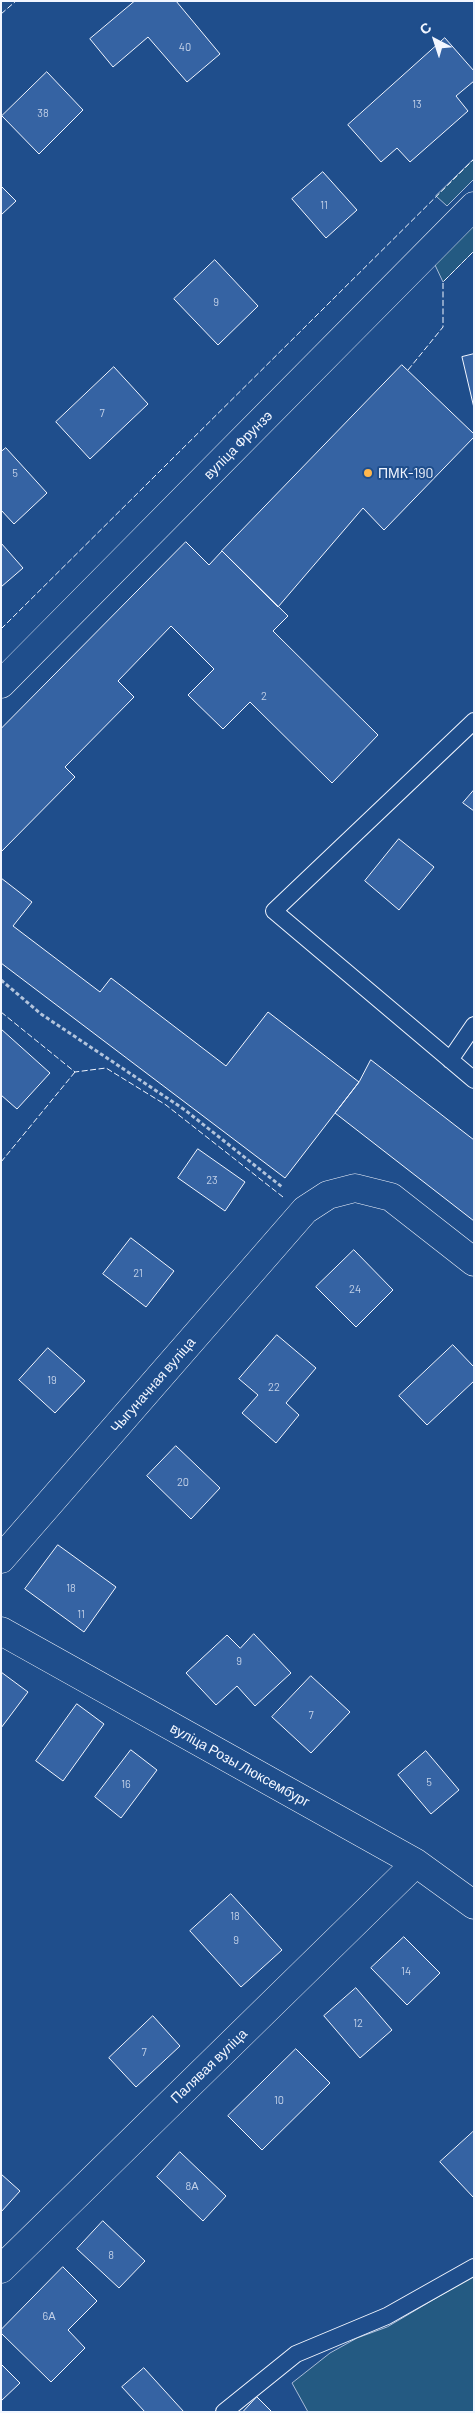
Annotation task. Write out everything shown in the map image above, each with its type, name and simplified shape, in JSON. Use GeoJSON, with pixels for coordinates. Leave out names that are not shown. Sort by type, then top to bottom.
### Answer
{"type":"FeatureCollection","features":[{"type":"Feature","properties":{"kind":"street","name":"вуліца Фрунзэ"},"geometry":{"type":"LineString","coordinates":[[1,684],[474,206]]}},
{"type":"Feature","properties":{"kind":"street","name":"Чыгуначная вуліца"},"geometry":{"type":"LineString","coordinates":[[1,1559],[304,1210],[328,1196],[355,1188],[391,1197],[474,1262]]}},
{"type":"Feature","properties":{"kind":"street","name":"вуліца Розы Люксембург"},"geometry":{"type":"LineString","coordinates":[[1,1632],[416,1863],[474,1905]]}},
{"type":"Feature","properties":{"kind":"street","name":"Палявая вуліца"},"geometry":{"type":"LineString","coordinates":[[1,2269],[416,1863]]}},
{"type":"Feature","properties":{"kind":"lane"},"geometry":{"type":"LineString","coordinates":[[474,722],[274,911],[474,1080]]}},
{"type":"Feature","properties":{"kind":"lane"},"geometry":{"type":"LineString","coordinates":[[450,1060],[474,1024]]}},
{"type":"Feature","properties":{"kind":"lane"},"geometry":{"type":"LineString","coordinates":[[224,2412],[296,2354],[387,2316],[474,2267]]}},
{"type":"Feature","properties":{"kind":"path"},"geometry":{"type":"LineString","coordinates":[[1,980],[41,1014],[185,1110],[277,1181],[304,1210]]}},
{"type":"Feature","properties":{"kind":"shaded area"},"geometry":{"type":"Polygon","coordinates":[[[474,159],[474,179],[447,206],[436,196],[474,159]]]}},
{"type":"Feature","properties":{"kind":"shaded area"},"geometry":{"type":"Polygon","coordinates":[[[474,225],[474,251],[443,282],[435,265],[474,225]]]}},
{"type":"Feature","properties":{"kind":"shaded area"},"geometry":{"type":"Polygon","coordinates":[[[474,2276],[474,2412],[308,2412],[292,2383],[330,2353],[357,2338],[387,2327],[474,2276]]]}},
{"type":"Feature","properties":{"kind":"building"},"geometry":{"type":"Polygon","coordinates":[[[135,1],[176,1],[220,54],[187,82],[148,37],[113,67],[90,39],[135,1]]]}},
{"type":"Feature","properties":{"kind":"building"},"geometry":{"type":"Polygon","coordinates":[[[445,38],[474,71],[474,81],[456,96],[468,111],[410,162],[397,148],[381,162],[348,125],[445,38]]]}},
{"type":"Feature","properties":{"kind":"building"},"geometry":{"type":"Polygon","coordinates":[[[47,72],[83,110],[39,154],[2,116],[47,72]]]}},
{"type":"Feature","properties":{"kind":"building"},"geometry":{"type":"Polygon","coordinates":[[[323,172],[357,210],[326,238],[292,199],[323,172]]]}},
{"type":"Feature","properties":{"kind":"building"},"geometry":{"type":"Polygon","coordinates":[[[1,186],[16,201],[1,215],[1,186]]]}},
{"type":"Feature","properties":{"kind":"building"},"geometry":{"type":"Polygon","coordinates":[[[215,260],[258,306],[218,345],[174,299],[215,260]]]}},
{"type":"Feature","properties":{"kind":"building"},"geometry":{"type":"Polygon","coordinates":[[[474,354],[474,408],[462,357],[474,354]]]}},
{"type":"Feature","properties":{"kind":"building","name":"ПМК-190"},"geometry":{"type":"Polygon","coordinates":[[[402,365],[474,434],[474,437],[384,530],[363,508],[278,607],[222,551],[402,365]]]}},
{"type":"Feature","properties":{"kind":"building"},"geometry":{"type":"Polygon","coordinates":[[[114,367],[148,404],[90,459],[56,422],[114,367]]]}},
{"type":"Feature","properties":{"kind":"building"},"geometry":{"type":"Polygon","coordinates":[[[6,448],[47,493],[14,524],[1,510],[1,452],[6,448]]]}},
{"type":"Feature","properties":{"kind":"building"},"geometry":{"type":"Polygon","coordinates":[[[186,542],[209,565],[222,551],[288,616],[273,631],[378,735],[332,783],[250,702],[223,729],[188,695],[214,669],[171,626],[118,681],[134,697],[65,767],[75,777],[1,852],[1,729],[186,542]]]}},
{"type":"Feature","properties":{"kind":"building"},"geometry":{"type":"Polygon","coordinates":[[[1,543],[23,568],[1,587],[1,543]]]}},
{"type":"Feature","properties":{"kind":"building"},"geometry":{"type":"Polygon","coordinates":[[[474,790],[474,811],[463,803],[474,790]]]}},
{"type":"Feature","properties":{"kind":"building"},"geometry":{"type":"Polygon","coordinates":[[[399,839],[434,867],[399,910],[365,881],[399,839]]]}},
{"type":"Feature","properties":{"kind":"building"},"geometry":{"type":"Polygon","coordinates":[[[1,878],[32,902],[13,926],[100,992],[111,978],[226,1066],[268,1012],[359,1082],[285,1178],[1,963],[1,878]]]}},
{"type":"Feature","properties":{"kind":"building"},"geometry":{"type":"Polygon","coordinates":[[[1,1029],[50,1073],[17,1109],[1,1095],[1,1029]]]}},
{"type":"Feature","properties":{"kind":"building"},"geometry":{"type":"Polygon","coordinates":[[[371,1060],[474,1140],[474,1221],[335,1113],[359,1082],[371,1060]]]}},
{"type":"Feature","properties":{"kind":"building"},"geometry":{"type":"Polygon","coordinates":[[[198,1149],[245,1182],[225,1211],[178,1178],[198,1149]]]}},
{"type":"Feature","properties":{"kind":"building"},"geometry":{"type":"Polygon","coordinates":[[[131,1238],[174,1271],[146,1307],[103,1274],[131,1238]]]}},
{"type":"Feature","properties":{"kind":"building"},"geometry":{"type":"Polygon","coordinates":[[[354,1250],[393,1290],[356,1327],[316,1287],[354,1250]]]}},
{"type":"Feature","properties":{"kind":"building"},"geometry":{"type":"Polygon","coordinates":[[[277,1335],[316,1368],[286,1403],[299,1415],[276,1443],[242,1413],[258,1395],[239,1379],[277,1335]]]}},
{"type":"Feature","properties":{"kind":"building"},"geometry":{"type":"Polygon","coordinates":[[[453,1345],[474,1367],[474,1381],[427,1425],[399,1396],[453,1345]]]}},
{"type":"Feature","properties":{"kind":"building"},"geometry":{"type":"Polygon","coordinates":[[[48,1348],[85,1381],[55,1413],[19,1380],[48,1348]]]}},
{"type":"Feature","properties":{"kind":"building"},"geometry":{"type":"Polygon","coordinates":[[[176,1446],[220,1488],[191,1519],[147,1476],[176,1446]]]}},
{"type":"Feature","properties":{"kind":"building"},"geometry":{"type":"Polygon","coordinates":[[[58,1545],[116,1587],[84,1632],[25,1589],[58,1545]]]}},
{"type":"Feature","properties":{"kind":"building"},"geometry":{"type":"Polygon","coordinates":[[[254,1634],[291,1673],[255,1706],[237,1686],[216,1705],[186,1673],[227,1635],[240,1648],[254,1634]]]}},
{"type":"Feature","properties":{"kind":"building"},"geometry":{"type":"Polygon","coordinates":[[[1,1672],[28,1692],[1,1728],[1,1672]]]}},
{"type":"Feature","properties":{"kind":"building"},"geometry":{"type":"Polygon","coordinates":[[[311,1676],[350,1712],[311,1753],[272,1717],[311,1676]]]}},
{"type":"Feature","properties":{"kind":"building"},"geometry":{"type":"Polygon","coordinates":[[[77,1704],[104,1724],[63,1781],[36,1761],[77,1704]]]}},
{"type":"Feature","properties":{"kind":"building"},"geometry":{"type":"Polygon","coordinates":[[[131,1750],[157,1770],[121,1818],[95,1797],[131,1750]]]}},
{"type":"Feature","properties":{"kind":"building"},"geometry":{"type":"Polygon","coordinates":[[[426,1751],[459,1790],[431,1814],[398,1775],[426,1751]]]}},
{"type":"Feature","properties":{"kind":"building"},"geometry":{"type":"Polygon","coordinates":[[[231,1894],[282,1950],[241,1987],[190,1931],[231,1894]]]}},
{"type":"Feature","properties":{"kind":"building"},"geometry":{"type":"Polygon","coordinates":[[[404,1937],[440,1973],[407,2005],[371,1968],[404,1937]]]}},
{"type":"Feature","properties":{"kind":"building"},"geometry":{"type":"Polygon","coordinates":[[[356,1988],[392,2030],[360,2058],[324,2016],[356,1988]]]}},
{"type":"Feature","properties":{"kind":"building"},"geometry":{"type":"Polygon","coordinates":[[[153,2016],[180,2046],[136,2087],[109,2058],[153,2016]]]}},
{"type":"Feature","properties":{"kind":"building"},"geometry":{"type":"Polygon","coordinates":[[[296,2049],[330,2083],[262,2150],[228,2116],[296,2049]]]}},
{"type":"Feature","properties":{"kind":"building"},"geometry":{"type":"Polygon","coordinates":[[[474,2133],[474,2198],[440,2162],[474,2133]]]}},
{"type":"Feature","properties":{"kind":"building"},"geometry":{"type":"Polygon","coordinates":[[[180,2152],[226,2196],[203,2221],[157,2177],[180,2152]]]}},
{"type":"Feature","properties":{"kind":"building"},"geometry":{"type":"Polygon","coordinates":[[[1,2174],[20,2191],[1,2212],[1,2174]]]}},
{"type":"Feature","properties":{"kind":"building"},"geometry":{"type":"Polygon","coordinates":[[[103,2221],[145,2261],[119,2288],[77,2249],[103,2221]]]}},
{"type":"Feature","properties":{"kind":"building"},"geometry":{"type":"Polygon","coordinates":[[[63,2267],[97,2301],[68,2330],[85,2348],[51,2382],[1,2333],[1,2330],[63,2267]]]}},
{"type":"Feature","properties":{"kind":"building"},"geometry":{"type":"Polygon","coordinates":[[[1,2364],[20,2383],[1,2401],[1,2364]]]}},
{"type":"Feature","properties":{"kind":"building"},"geometry":{"type":"Polygon","coordinates":[[[144,2368],[184,2412],[145,2412],[122,2387],[144,2368]]]}},
{"type":"Feature","properties":{"kind":"building"},"geometry":{"type":"Polygon","coordinates":[[[257,2397],[272,2412],[243,2412],[257,2397]]]}},
{"type":"Feature","properties":{"kind":"fence"},"geometry":{"type":"LineString","coordinates":[[1,14],[16,1]]}},
{"type":"Feature","properties":{"kind":"fence"},"geometry":{"type":"LineString","coordinates":[[1,629],[474,159]]}},
{"type":"Feature","properties":{"kind":"fence"},"geometry":{"type":"LineString","coordinates":[[408,370],[443,327],[443,282],[474,251]]}},
{"type":"Feature","properties":{"kind":"fence"},"geometry":{"type":"LineString","coordinates":[[1,1012],[75,1072],[106,1068],[166,1105],[283,1197]]}},
{"type":"Feature","properties":{"kind":"fence"},"geometry":{"type":"LineString","coordinates":[[1,1162],[75,1072]]}},
{"type":"Feature","properties":{"kind":"place","name":"ПМК-190"},"geometry":{"type":"Point","coordinates":[368,473]}}]}
